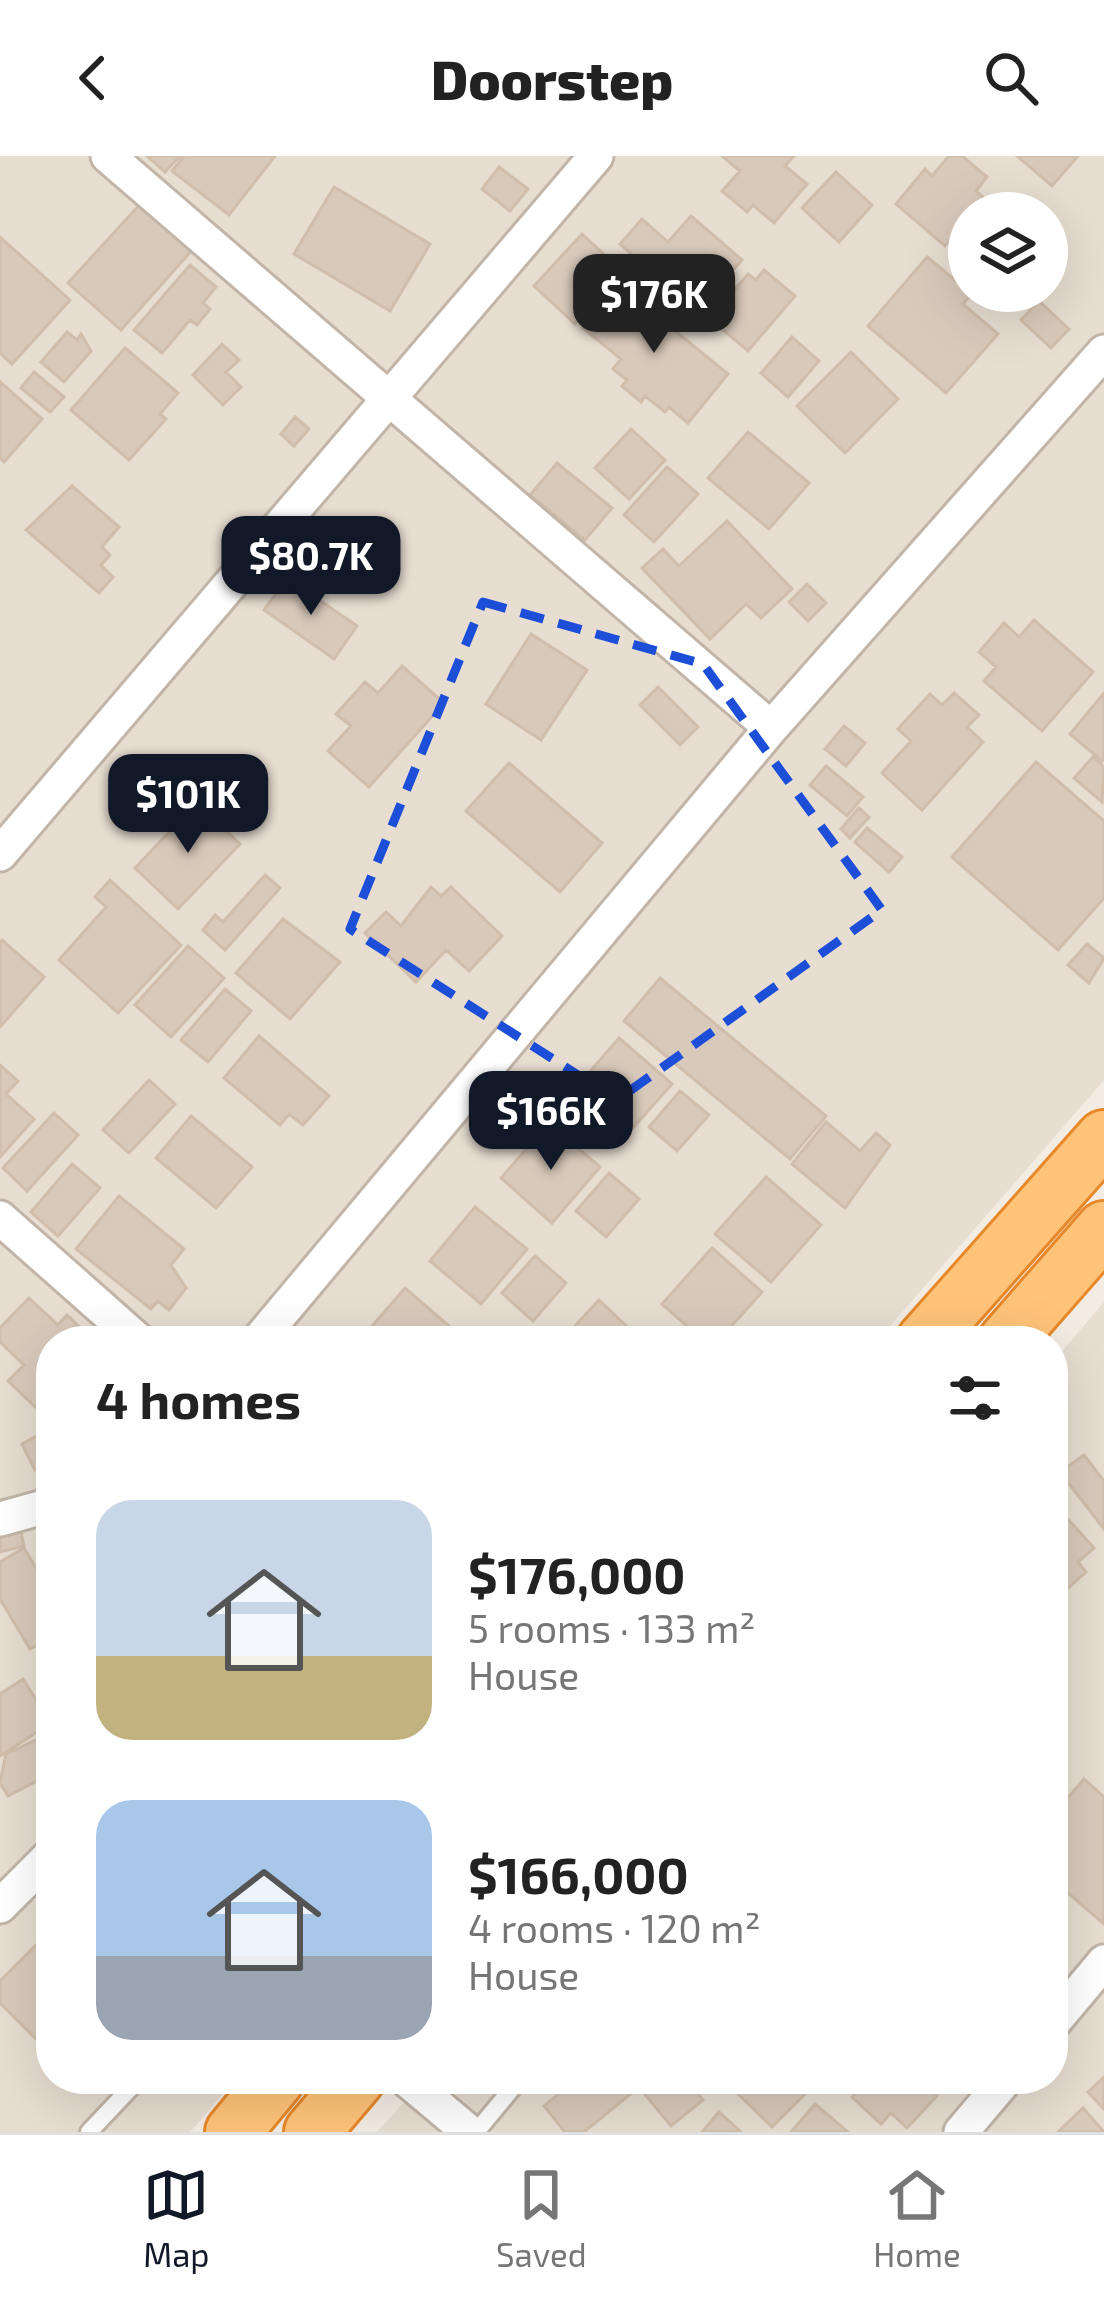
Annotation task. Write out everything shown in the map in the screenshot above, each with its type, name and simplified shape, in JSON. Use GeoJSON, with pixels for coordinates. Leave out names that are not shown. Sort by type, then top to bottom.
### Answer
{"type":"FeatureCollection","features":[{"type":"Feature","properties":{"kind":"highway"},"geometry":{"type":"LineString","coordinates":[[937,1326],[1104,1138]]}},
{"type":"Feature","properties":{"kind":"highway"},"geometry":{"type":"LineString","coordinates":[[1019,1326],[1104,1229]]}},
{"type":"Feature","properties":{"kind":"highway"},"geometry":{"type":"LineString","coordinates":[[233,2132],[263,2094]]}},
{"type":"Feature","properties":{"kind":"highway"},"geometry":{"type":"LineString","coordinates":[[312,2132],[344,2094]]}},
{"type":"Feature","properties":{"kind":"street"},"geometry":{"type":"LineString","coordinates":[[108,156],[771,728]]}},
{"type":"Feature","properties":{"kind":"street"},"geometry":{"type":"LineString","coordinates":[[0,854],[596,156]]}},
{"type":"Feature","properties":{"kind":"street"},"geometry":{"type":"LineString","coordinates":[[271,1326],[771,728],[1104,352]]}},
{"type":"Feature","properties":{"kind":"street"},"geometry":{"type":"LineString","coordinates":[[0,1219],[123,1326]]}},
{"type":"Feature","properties":{"kind":"street"},"geometry":{"type":"LineString","coordinates":[[0,1519],[36,1509]]}},
{"type":"Feature","properties":{"kind":"street"},"geometry":{"type":"LineString","coordinates":[[0,1906],[36,1870]]}},
{"type":"Feature","properties":{"kind":"street"},"geometry":{"type":"LineString","coordinates":[[1068,2005],[1104,1962]]}},
{"type":"Feature","properties":{"kind":"street"},"geometry":{"type":"LineString","coordinates":[[422,2094],[460,2129]]}},
{"type":"Feature","properties":{"kind":"street"},"geometry":{"type":"LineString","coordinates":[[961,2132],[993,2094]]}},
{"type":"Feature","properties":{"kind":"lane"},"geometry":{"type":"LineString","coordinates":[[89,2132],[125,2094]]}},
{"type":"Feature","properties":{"kind":"lane"},"geometry":{"type":"LineString","coordinates":[[460,2129],[502,2094]]}},
{"type":"Feature","properties":{"kind":"highlighted area"},"geometry":{"type":"Polygon","coordinates":[[[483,602],[703,664],[882,910],[617,1100],[350,929],[483,602]]]}},
{"type":"Feature","properties":{"kind":"shaded area"},"geometry":{"type":"Polygon","coordinates":[[[0,156],[1104,156],[1104,1080],[890,1326],[36,1326],[36,2094],[223,2094],[190,2132],[0,2132],[0,156]]]}},
{"type":"Feature","properties":{"kind":"shaded area"},"geometry":{"type":"Polygon","coordinates":[[[1104,1302],[1104,2132],[377,2132],[411,2094],[1068,2094],[1068,1344],[1104,1302]]]}},
{"type":"Feature","properties":{"kind":"building"},"geometry":{"type":"Polygon","coordinates":[[[147,156],[180,156],[165,172],[147,156]]]}},
{"type":"Feature","properties":{"kind":"building"},"geometry":{"type":"Polygon","coordinates":[[[184,156],[275,156],[229,215],[172,171],[184,156]]]}},
{"type":"Feature","properties":{"kind":"building"},"geometry":{"type":"Polygon","coordinates":[[[722,156],[794,156],[785,166],[807,184],[774,223],[753,205],[747,212],[722,191],[740,171],[722,156]]]}},
{"type":"Feature","properties":{"kind":"building"},"geometry":{"type":"Polygon","coordinates":[[[949,156],[962,156],[987,177],[977,192],[948,192],[945,246],[896,204],[925,169],[932,176],[949,156]]]}},
{"type":"Feature","properties":{"kind":"building"},"geometry":{"type":"Polygon","coordinates":[[[1017,156],[1078,156],[1052,186],[1017,156]]]}},
{"type":"Feature","properties":{"kind":"building"},"geometry":{"type":"Polygon","coordinates":[[[499,167],[528,189],[510,211],[482,189],[499,167]]]}},
{"type":"Feature","properties":{"kind":"building"},"geometry":{"type":"Polygon","coordinates":[[[836,172],[872,205],[839,242],[802,208],[836,172]]]}},
{"type":"Feature","properties":{"kind":"building"},"geometry":{"type":"Polygon","coordinates":[[[334,187],[430,244],[390,311],[294,254],[334,187]]]}},
{"type":"Feature","properties":{"kind":"building"},"geometry":{"type":"Polygon","coordinates":[[[142,202],[194,248],[121,330],[68,283],[142,202]]]}},
{"type":"Feature","properties":{"kind":"building"},"geometry":{"type":"Polygon","coordinates":[[[691,216],[742,260],[697,311],[620,244],[642,219],[668,242],[691,216]]]}},
{"type":"Feature","properties":{"kind":"building"},"geometry":{"type":"Polygon","coordinates":[[[582,234],[623,272],[575,324],[534,286],[582,234]]]}},
{"type":"Feature","properties":{"kind":"building"},"geometry":{"type":"Polygon","coordinates":[[[0,237],[70,300],[12,364],[0,353],[0,237]]]}},
{"type":"Feature","properties":{"kind":"building"},"geometry":{"type":"Polygon","coordinates":[[[927,257],[948,274],[948,312],[972,312],[998,334],[946,393],[868,326],[927,257]]]}},
{"type":"Feature","properties":{"kind":"building"},"geometry":{"type":"Polygon","coordinates":[[[190,265],[216,287],[203,303],[210,309],[197,325],[190,320],[162,353],[134,330],[190,265]]]}},
{"type":"Feature","properties":{"kind":"building"},"geometry":{"type":"Polygon","coordinates":[[[764,270],[795,296],[748,351],[710,319],[748,274],[756,280],[764,270]]]}},
{"type":"Feature","properties":{"kind":"building"},"geometry":{"type":"Polygon","coordinates":[[[619,285],[728,374],[688,423],[645,396],[641,402],[622,386],[627,380],[613,369],[621,359],[583,328],[619,285]]]}},
{"type":"Feature","properties":{"kind":"building"},"geometry":{"type":"Polygon","coordinates":[[[1029,312],[1051,312],[1069,329],[1051,348],[1021,320],[1029,312]]]}},
{"type":"Feature","properties":{"kind":"building"},"geometry":{"type":"Polygon","coordinates":[[[67,332],[77,340],[81,334],[91,351],[64,382],[41,362],[67,332]]]}},
{"type":"Feature","properties":{"kind":"building"},"geometry":{"type":"Polygon","coordinates":[[[792,337],[819,361],[788,397],[761,373],[792,337]]]}},
{"type":"Feature","properties":{"kind":"building"},"geometry":{"type":"Polygon","coordinates":[[[222,344],[239,360],[226,372],[241,387],[223,405],[193,375],[222,344]]]}},
{"type":"Feature","properties":{"kind":"building"},"geometry":{"type":"Polygon","coordinates":[[[125,348],[178,393],[160,414],[166,419],[129,460],[71,410],[125,348]]]}},
{"type":"Feature","properties":{"kind":"building"},"geometry":{"type":"Polygon","coordinates":[[[851,352],[898,399],[845,453],[797,406],[851,352]]]}},
{"type":"Feature","properties":{"kind":"building"},"geometry":{"type":"Polygon","coordinates":[[[34,372],[64,397],[50,412],[21,388],[34,372]]]}},
{"type":"Feature","properties":{"kind":"building"},"geometry":{"type":"Polygon","coordinates":[[[0,382],[42,419],[4,462],[0,458],[0,382]]]}},
{"type":"Feature","properties":{"kind":"building"},"geometry":{"type":"Polygon","coordinates":[[[295,417],[309,429],[294,446],[281,434],[295,417]]]}},
{"type":"Feature","properties":{"kind":"building"},"geometry":{"type":"Polygon","coordinates":[[[631,429],[665,460],[629,499],[595,468],[631,429]]]}},
{"type":"Feature","properties":{"kind":"building"},"geometry":{"type":"Polygon","coordinates":[[[748,432],[809,483],[769,529],[708,478],[748,432]]]}},
{"type":"Feature","properties":{"kind":"building"},"geometry":{"type":"Polygon","coordinates":[[[557,463],[612,508],[585,540],[530,495],[557,463]]]}},
{"type":"Feature","properties":{"kind":"building"},"geometry":{"type":"Polygon","coordinates":[[[667,467],[698,494],[654,542],[624,515],[667,467]]]}},
{"type":"Feature","properties":{"kind":"building"},"geometry":{"type":"Polygon","coordinates":[[[72,486],[119,527],[102,547],[110,555],[101,565],[113,577],[99,593],[26,530],[72,486]]]}},
{"type":"Feature","properties":{"kind":"building"},"geometry":{"type":"Polygon","coordinates":[[[727,521],[792,589],[761,618],[746,604],[710,639],[642,568],[663,549],[679,566],[727,521]]]}},
{"type":"Feature","properties":{"kind":"building"},"geometry":{"type":"Polygon","coordinates":[[[287,578],[357,626],[334,659],[264,610],[287,578]]]}},
{"type":"Feature","properties":{"kind":"building"},"geometry":{"type":"Polygon","coordinates":[[[807,584],[826,603],[808,621],[789,602],[807,584]]]}},
{"type":"Feature","properties":{"kind":"building"},"geometry":{"type":"Polygon","coordinates":[[[1034,620],[1093,672],[1042,731],[984,681],[996,667],[979,652],[1004,623],[1019,637],[1034,620]]]}},
{"type":"Feature","properties":{"kind":"building"},"geometry":{"type":"Polygon","coordinates":[[[531,634],[587,670],[541,740],[486,704],[531,634]]]}},
{"type":"Feature","properties":{"kind":"building"},"geometry":{"type":"Polygon","coordinates":[[[402,666],[444,703],[369,787],[328,751],[351,726],[336,714],[365,682],[378,693],[402,666]]]}},
{"type":"Feature","properties":{"kind":"building"},"geometry":{"type":"Polygon","coordinates":[[[658,687],[698,727],[680,745],[640,705],[658,687]]]}},
{"type":"Feature","properties":{"kind":"building"},"geometry":{"type":"Polygon","coordinates":[[[954,693],[979,715],[967,727],[983,742],[922,810],[882,773],[911,741],[898,729],[930,694],[942,705],[954,693]]]}},
{"type":"Feature","properties":{"kind":"building"},"geometry":{"type":"Polygon","coordinates":[[[1104,693],[1104,759],[1102,761],[1070,734],[1104,693]]]}},
{"type":"Feature","properties":{"kind":"building"},"geometry":{"type":"Polygon","coordinates":[[[844,726],[865,743],[846,766],[825,749],[844,726]]]}},
{"type":"Feature","properties":{"kind":"building"},"geometry":{"type":"Polygon","coordinates":[[[1093,757],[1104,767],[1102,802],[1074,778],[1093,757]]]}},
{"type":"Feature","properties":{"kind":"building"},"geometry":{"type":"Polygon","coordinates":[[[1036,762],[1104,821],[1104,898],[1058,950],[952,857],[1036,762]]]}},
{"type":"Feature","properties":{"kind":"building"},"geometry":{"type":"Polygon","coordinates":[[[509,763],[602,843],[560,892],[466,811],[509,763]]]}},
{"type":"Feature","properties":{"kind":"building"},"geometry":{"type":"Polygon","coordinates":[[[826,766],[863,797],[847,816],[810,785],[826,766]]]}},
{"type":"Feature","properties":{"kind":"building"},"geometry":{"type":"Polygon","coordinates":[[[197,803],[240,844],[178,909],[135,868],[197,803]]]}},
{"type":"Feature","properties":{"kind":"building"},"geometry":{"type":"Polygon","coordinates":[[[859,808],[869,817],[850,838],[841,829],[859,808]]]}},
{"type":"Feature","properties":{"kind":"building"},"geometry":{"type":"Polygon","coordinates":[[[867,828],[902,857],[889,872],[855,842],[867,828]]]}},
{"type":"Feature","properties":{"kind":"building"},"geometry":{"type":"Polygon","coordinates":[[[265,875],[280,888],[225,950],[203,930],[215,915],[223,922],[265,875]]]}},
{"type":"Feature","properties":{"kind":"building"},"geometry":{"type":"Polygon","coordinates":[[[110,880],[181,945],[118,1013],[59,960],[106,907],[95,897],[110,880]]]}},
{"type":"Feature","properties":{"kind":"building"},"geometry":{"type":"Polygon","coordinates":[[[431,887],[441,896],[451,887],[502,936],[469,971],[446,950],[416,982],[365,933],[386,912],[401,926],[431,887]]]}},
{"type":"Feature","properties":{"kind":"building"},"geometry":{"type":"Polygon","coordinates":[[[283,919],[340,962],[290,1019],[236,973],[283,919]]]}},
{"type":"Feature","properties":{"kind":"building"},"geometry":{"type":"Polygon","coordinates":[[[0,942],[44,977],[0,1027],[0,942]]]}},
{"type":"Feature","properties":{"kind":"building"},"geometry":{"type":"Polygon","coordinates":[[[1087,944],[1104,958],[1089,983],[1068,965],[1087,944]]]}},
{"type":"Feature","properties":{"kind":"building"},"geometry":{"type":"Polygon","coordinates":[[[188,946],[224,978],[171,1037],[135,1005],[188,946]]]}},
{"type":"Feature","properties":{"kind":"building"},"geometry":{"type":"Polygon","coordinates":[[[660,978],[826,1116],[790,1159],[624,1021],[660,978]]]}},
{"type":"Feature","properties":{"kind":"building"},"geometry":{"type":"Polygon","coordinates":[[[225,989],[251,1011],[208,1062],[181,1040],[225,989]]]}},
{"type":"Feature","properties":{"kind":"building"},"geometry":{"type":"Polygon","coordinates":[[[259,1036],[329,1096],[303,1125],[289,1114],[280,1125],[224,1078],[259,1036]]]}},
{"type":"Feature","properties":{"kind":"building"},"geometry":{"type":"Polygon","coordinates":[[[619,1038],[672,1084],[624,1138],[572,1092],[619,1038]]]}},
{"type":"Feature","properties":{"kind":"building"},"geometry":{"type":"Polygon","coordinates":[[[0,1065],[18,1081],[6,1094],[34,1119],[0,1157],[0,1065]]]}},
{"type":"Feature","properties":{"kind":"building"},"geometry":{"type":"Polygon","coordinates":[[[149,1080],[175,1104],[129,1153],[103,1130],[149,1080]]]}},
{"type":"Feature","properties":{"kind":"building"},"geometry":{"type":"Polygon","coordinates":[[[680,1091],[709,1115],[677,1151],[649,1127],[680,1091]]]}},
{"type":"Feature","properties":{"kind":"building"},"geometry":{"type":"Polygon","coordinates":[[[54,1113],[78,1135],[27,1191],[3,1168],[54,1113]]]}},
{"type":"Feature","properties":{"kind":"building"},"geometry":{"type":"Polygon","coordinates":[[[191,1116],[252,1167],[216,1208],[156,1158],[191,1116]]]}},
{"type":"Feature","properties":{"kind":"building"},"geometry":{"type":"Polygon","coordinates":[[[826,1122],[860,1151],[876,1133],[890,1145],[845,1208],[792,1164],[826,1122]]]}},
{"type":"Feature","properties":{"kind":"building"},"geometry":{"type":"Polygon","coordinates":[[[549,1123],[600,1167],[552,1223],[501,1178],[549,1123]]]}},
{"type":"Feature","properties":{"kind":"building"},"geometry":{"type":"Polygon","coordinates":[[[72,1164],[100,1188],[58,1236],[31,1212],[72,1164]]]}},
{"type":"Feature","properties":{"kind":"building"},"geometry":{"type":"Polygon","coordinates":[[[609,1173],[639,1199],[606,1237],[576,1211],[609,1173]]]}},
{"type":"Feature","properties":{"kind":"building"},"geometry":{"type":"Polygon","coordinates":[[[766,1177],[821,1225],[771,1282],[715,1234],[766,1177]]]}},
{"type":"Feature","properties":{"kind":"building"},"geometry":{"type":"Polygon","coordinates":[[[119,1196],[184,1249],[171,1265],[186,1288],[169,1310],[158,1301],[151,1309],[76,1249],[119,1196]]]}},
{"type":"Feature","properties":{"kind":"building"},"geometry":{"type":"Polygon","coordinates":[[[475,1207],[527,1249],[481,1304],[430,1261],[475,1207]]]}},
{"type":"Feature","properties":{"kind":"building"},"geometry":{"type":"Polygon","coordinates":[[[712,1248],[762,1292],[731,1326],[687,1326],[662,1304],[712,1248]]]}},
{"type":"Feature","properties":{"kind":"building"},"geometry":{"type":"Polygon","coordinates":[[[535,1256],[566,1283],[533,1321],[502,1293],[535,1256]]]}},
{"type":"Feature","properties":{"kind":"building"},"geometry":{"type":"Polygon","coordinates":[[[405,1288],[449,1326],[372,1326],[405,1288]]]}},
{"type":"Feature","properties":{"kind":"building"},"geometry":{"type":"Polygon","coordinates":[[[29,1298],[58,1325],[67,1315],[78,1326],[36,1326],[36,1408],[8,1381],[24,1365],[0,1342],[0,1328],[29,1298]]]}},
{"type":"Feature","properties":{"kind":"building"},"geometry":{"type":"Polygon","coordinates":[[[599,1300],[626,1326],[575,1326],[599,1300]]]}},
{"type":"Feature","properties":{"kind":"building"},"geometry":{"type":"Polygon","coordinates":[[[36,1436],[35,1470],[22,1444],[36,1436]]]}},
{"type":"Feature","properties":{"kind":"building"},"geometry":{"type":"Polygon","coordinates":[[[1084,1455],[1104,1481],[1104,1529],[1068,1482],[1068,1466],[1084,1455]]]}},
{"type":"Feature","properties":{"kind":"building"},"geometry":{"type":"Polygon","coordinates":[[[1068,1519],[1094,1548],[1078,1562],[1086,1572],[1068,1588],[1068,1519]]]}},
{"type":"Feature","properties":{"kind":"building"},"geometry":{"type":"Polygon","coordinates":[[[21,1532],[24,1546],[0,1552],[0,1537],[21,1532]]]}},
{"type":"Feature","properties":{"kind":"building"},"geometry":{"type":"Polygon","coordinates":[[[24,1548],[36,1568],[36,1646],[30,1649],[0,1599],[0,1562],[24,1548]]]}},
{"type":"Feature","properties":{"kind":"building"},"geometry":{"type":"Polygon","coordinates":[[[23,1679],[36,1699],[36,1733],[0,1756],[0,1694],[23,1679]]]}},
{"type":"Feature","properties":{"kind":"building"},"geometry":{"type":"Polygon","coordinates":[[[36,1740],[36,1781],[8,1796],[0,1783],[6,1754],[36,1740]]]}},
{"type":"Feature","properties":{"kind":"building"},"geometry":{"type":"Polygon","coordinates":[[[1084,1779],[1104,1797],[1104,1924],[1068,1893],[1068,1798],[1084,1779]]]}},
{"type":"Feature","properties":{"kind":"building"},"geometry":{"type":"Polygon","coordinates":[[[36,1945],[36,2039],[0,2003],[0,1981],[36,1945]]]}},
{"type":"Feature","properties":{"kind":"building"},"geometry":{"type":"Polygon","coordinates":[[[1104,2077],[1104,2109],[1088,2092],[1104,2077]]]}},
{"type":"Feature","properties":{"kind":"building"},"geometry":{"type":"Polygon","coordinates":[[[559,2094],[630,2094],[584,2132],[565,2132],[544,2106],[559,2094]]]}},
{"type":"Feature","properties":{"kind":"building"},"geometry":{"type":"Polygon","coordinates":[[[645,2094],[698,2094],[703,2100],[671,2126],[645,2094]]]}},
{"type":"Feature","properties":{"kind":"building"},"geometry":{"type":"Polygon","coordinates":[[[738,2094],[805,2094],[772,2127],[738,2094]]]}},
{"type":"Feature","properties":{"kind":"building"},"geometry":{"type":"Polygon","coordinates":[[[937,2096],[907,2128],[891,2113],[881,2124],[852,2097],[937,2096]]]}},
{"type":"Feature","properties":{"kind":"building"},"geometry":{"type":"Polygon","coordinates":[[[815,2104],[848,2132],[791,2132],[815,2104]]]}},
{"type":"Feature","properties":{"kind":"building"},"geometry":{"type":"Polygon","coordinates":[[[1083,2108],[1104,2132],[1058,2132],[1083,2108]]]}},
{"type":"Feature","properties":{"kind":"building"},"geometry":{"type":"Polygon","coordinates":[[[719,2112],[741,2132],[702,2132],[719,2112]]]}}]}
